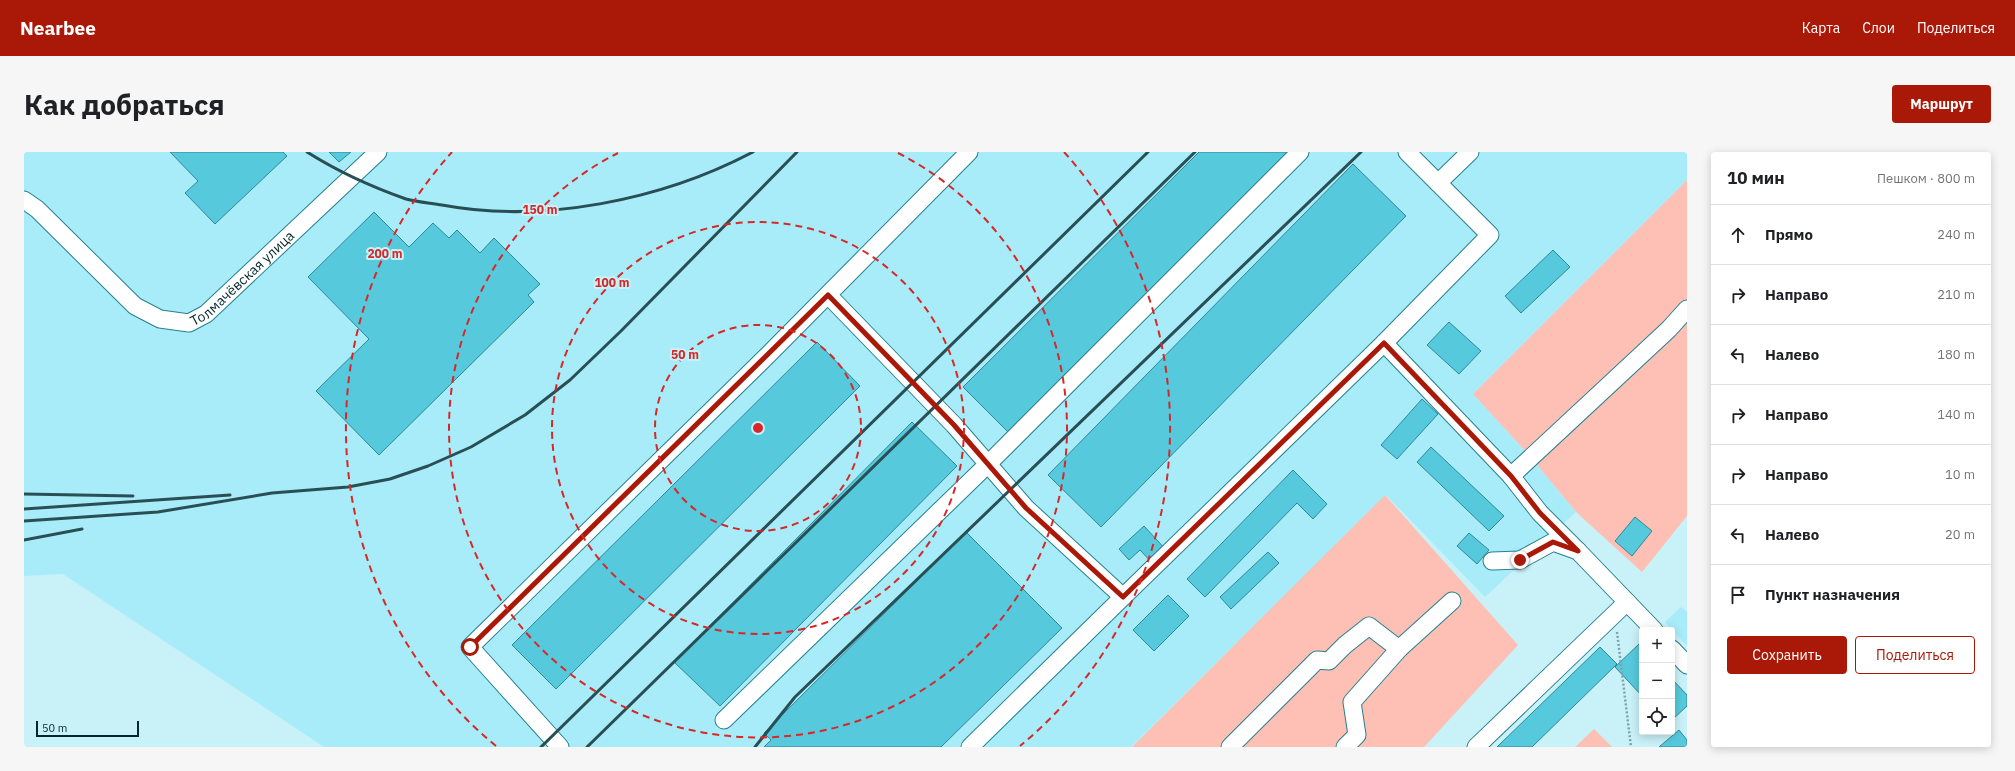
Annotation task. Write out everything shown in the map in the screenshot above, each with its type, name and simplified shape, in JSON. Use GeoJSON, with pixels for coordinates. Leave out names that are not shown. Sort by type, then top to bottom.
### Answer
{"type":"FeatureCollection","features":[{"type":"Feature","properties":{"kind":"street","name":"Толмачёвская улица"},"geometry":{"type":"LineString","coordinates":[[24,200],[37,209],[135,306],[160,319],[189,323],[206,314],[378,152]]}},
{"type":"Feature","properties":{"kind":"street"},"geometry":{"type":"LineString","coordinates":[[560,747],[470,647],[828,295],[969,152]]}},
{"type":"Feature","properties":{"kind":"street"},"geometry":{"type":"LineString","coordinates":[[724,720],[988,464],[1300,152]]}},
{"type":"Feature","properties":{"kind":"street"},"geometry":{"type":"LineString","coordinates":[[970,747],[1384,343],[1490,235],[1407,152]]}},
{"type":"Feature","properties":{"kind":"street"},"geometry":{"type":"LineString","coordinates":[[1438,183],[1470,152]]}},
{"type":"Feature","properties":{"kind":"street"},"geometry":{"type":"LineString","coordinates":[[828,295],[954,425],[1026,508],[1123,597]]}},
{"type":"Feature","properties":{"kind":"street"},"geometry":{"type":"LineString","coordinates":[[1511,476],[1669,330],[1687,309]]}},
{"type":"Feature","properties":{"kind":"street"},"geometry":{"type":"LineString","coordinates":[[1384,343],[1511,476],[1540,513],[1651,627]]}},
{"type":"Feature","properties":{"kind":"street"},"geometry":{"type":"LineString","coordinates":[[1492,561],[1520,560],[1553,542],[1578,551]]}},
{"type":"Feature","properties":{"kind":"street"},"geometry":{"type":"LineString","coordinates":[[1345,747],[1357,735],[1352,702],[1399,649],[1452,601]]}},
{"type":"Feature","properties":{"kind":"street"},"geometry":{"type":"LineString","coordinates":[[1476,747],[1627,602]]}},
{"type":"Feature","properties":{"kind":"street"},"geometry":{"type":"LineString","coordinates":[[1230,747],[1317,660],[1330,661],[1345,645],[1369,626],[1399,649]]}},
{"type":"Feature","properties":{"kind":"street"},"geometry":{"type":"LineString","coordinates":[[1675,652],[1687,665]]}},
{"type":"Feature","properties":{"kind":"path"},"geometry":{"type":"LineString","coordinates":[[1615,614],[1631,747]]}},
{"type":"Feature","properties":{"kind":"shaded area"},"geometry":{"type":"Polygon","coordinates":[[[24,152],[1687,152],[1687,180],[1473,394],[1528,454],[1576,512],[1485,597],[1386,495],[1131,747],[324,747],[63,574],[24,576],[24,152]]]}},
{"type":"Feature","properties":{"kind":"shaded area"},"geometry":{"type":"Polygon","coordinates":[[[1687,180],[1687,516],[1642,572],[1576,512],[1528,454],[1473,394],[1687,180]]]}},
{"type":"Feature","properties":{"kind":"shaded area"},"geometry":{"type":"Polygon","coordinates":[[[1385,495],[1518,645],[1424,747],[1132,747],[1385,495]]]}},
{"type":"Feature","properties":{"kind":"shaded area"},"geometry":{"type":"Polygon","coordinates":[[[1681,607],[1687,612],[1687,646],[1675,633],[1675,627],[1670,627],[1665,622],[1681,607]]]}},
{"type":"Feature","properties":{"kind":"shaded area"},"geometry":{"type":"Polygon","coordinates":[[[1594,729],[1612,747],[1575,747],[1594,729]]]}},
{"type":"Feature","properties":{"kind":"building"},"geometry":{"type":"Polygon","coordinates":[[[170,152],[283,152],[287,156],[215,224],[185,193],[198,181],[170,152]]]}},
{"type":"Feature","properties":{"kind":"building"},"geometry":{"type":"Polygon","coordinates":[[[329,152],[351,152],[339,162],[329,152]]]}},
{"type":"Feature","properties":{"kind":"building"},"geometry":{"type":"Polygon","coordinates":[[[1199,152],[1292,152],[1010,434],[963,387],[1199,152]]]}},
{"type":"Feature","properties":{"kind":"building"},"geometry":{"type":"Polygon","coordinates":[[[1353,164],[1406,216],[1101,527],[1048,475],[1353,164]]]}},
{"type":"Feature","properties":{"kind":"building"},"geometry":{"type":"Polygon","coordinates":[[[374,212],[409,247],[433,223],[449,238],[457,230],[480,253],[494,238],[540,284],[528,295],[534,302],[379,455],[316,391],[369,339],[308,277],[374,212]]]}},
{"type":"Feature","properties":{"kind":"building"},"geometry":{"type":"Polygon","coordinates":[[[1553,250],[1570,267],[1521,313],[1505,296],[1553,250]]]}},
{"type":"Feature","properties":{"kind":"building"},"geometry":{"type":"Polygon","coordinates":[[[1449,322],[1481,351],[1459,374],[1427,345],[1449,322]]]}},
{"type":"Feature","properties":{"kind":"building"},"geometry":{"type":"Polygon","coordinates":[[[817,342],[860,386],[556,689],[512,645],[817,342]]]}},
{"type":"Feature","properties":{"kind":"building"},"geometry":{"type":"Polygon","coordinates":[[[1422,399],[1438,414],[1397,459],[1381,445],[1422,399]]]}},
{"type":"Feature","properties":{"kind":"building"},"geometry":{"type":"Polygon","coordinates":[[[912,422],[957,466],[720,706],[674,662],[912,422]]]}},
{"type":"Feature","properties":{"kind":"building"},"geometry":{"type":"Polygon","coordinates":[[[1431,447],[1504,516],[1489,531],[1417,462],[1431,447]]]}},
{"type":"Feature","properties":{"kind":"building"},"geometry":{"type":"Polygon","coordinates":[[[1293,470],[1327,504],[1313,519],[1297,503],[1205,597],[1187,579],[1293,470]]]}},
{"type":"Feature","properties":{"kind":"building"},"geometry":{"type":"Polygon","coordinates":[[[1635,517],[1652,531],[1632,556],[1615,541],[1635,517]]]}},
{"type":"Feature","properties":{"kind":"building"},"geometry":{"type":"Polygon","coordinates":[[[1144,526],[1168,552],[1154,565],[1140,550],[1129,560],[1119,549],[1144,526]]]}},
{"type":"Feature","properties":{"kind":"building"},"geometry":{"type":"Polygon","coordinates":[[[966,532],[1062,628],[941,747],[764,747],[771,740],[764,733],[966,532]]]}},
{"type":"Feature","properties":{"kind":"building"},"geometry":{"type":"Polygon","coordinates":[[[1469,533],[1489,550],[1477,564],[1457,546],[1469,533]]]}},
{"type":"Feature","properties":{"kind":"building"},"geometry":{"type":"Polygon","coordinates":[[[1268,552],[1279,563],[1231,609],[1220,597],[1268,552]]]}},
{"type":"Feature","properties":{"kind":"building"},"geometry":{"type":"Polygon","coordinates":[[[1168,595],[1189,616],[1154,651],[1133,630],[1168,595]]]}},
{"type":"Feature","properties":{"kind":"building"},"geometry":{"type":"Polygon","coordinates":[[[1639,644],[1639,693],[1615,667],[1639,644]]]}},
{"type":"Feature","properties":{"kind":"building"},"geometry":{"type":"Polygon","coordinates":[[[1600,647],[1617,664],[1532,747],[1497,747],[1600,647]]]}},
{"type":"Feature","properties":{"kind":"building"},"geometry":{"type":"Polygon","coordinates":[[[1675,682],[1687,695],[1687,706],[1675,717],[1675,682]]]}},
{"type":"Feature","properties":{"kind":"building"},"geometry":{"type":"Polygon","coordinates":[[[1679,730],[1687,740],[1687,747],[1659,747],[1675,735],[1679,730]]]}},
{"type":"Feature","properties":{"kind":"railway"},"geometry":{"type":"LineString","coordinates":[[307,152],[330,166],[355,178],[406,199],[481,210],[520,211],[561,209],[601,204],[641,195],[718,169],[753,152]]}},
{"type":"Feature","properties":{"kind":"railway"},"geometry":{"type":"LineString","coordinates":[[24,521],[158,512],[272,493],[348,487],[390,479],[428,466],[471,447],[525,415],[570,380],[621,331],[797,152]]}},
{"type":"Feature","properties":{"kind":"railway"},"geometry":{"type":"LineString","coordinates":[[541,747],[1148,152]]}},
{"type":"Feature","properties":{"kind":"railway"},"geometry":{"type":"LineString","coordinates":[[587,747],[1195,152]]}},
{"type":"Feature","properties":{"kind":"railway"},"geometry":{"type":"LineString","coordinates":[[755,747],[795,697],[1361,152]]}},
{"type":"Feature","properties":{"kind":"railway"},"geometry":{"type":"LineString","coordinates":[[24,494],[133,496]]}},
{"type":"Feature","properties":{"kind":"railway"},"geometry":{"type":"LineString","coordinates":[[24,509],[230,495]]}},
{"type":"Feature","properties":{"kind":"railway"},"geometry":{"type":"LineString","coordinates":[[24,540],[82,529]]}},
{"type":"Feature","properties":{"kind":"route"},"geometry":{"type":"LineString","coordinates":[[470,647],[828,295],[954,425],[1026,508],[1123,597],[1384,343],[1511,476],[1540,513],[1578,551],[1553,542],[1520,560]]}}]}
